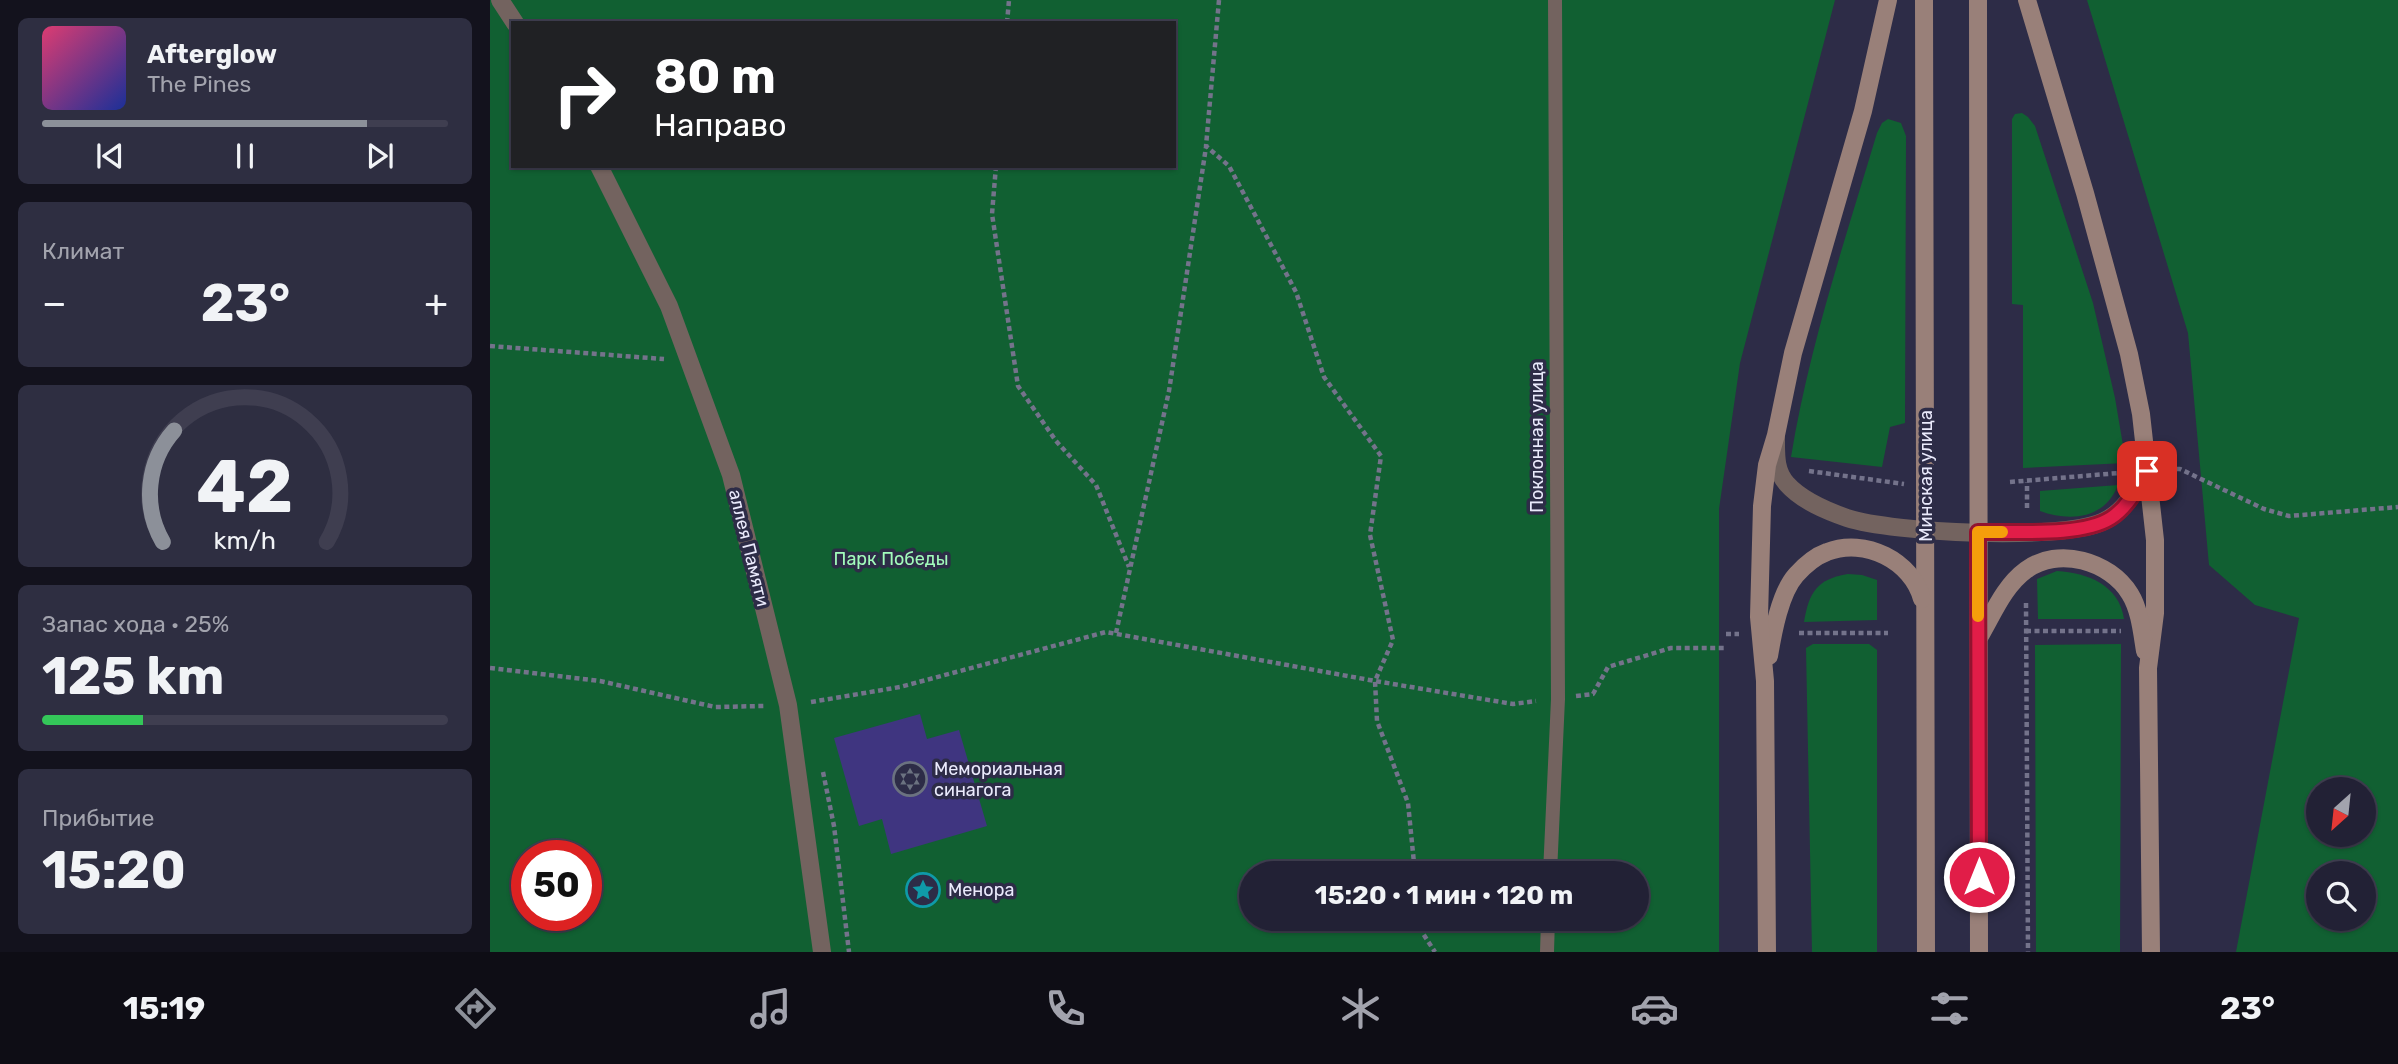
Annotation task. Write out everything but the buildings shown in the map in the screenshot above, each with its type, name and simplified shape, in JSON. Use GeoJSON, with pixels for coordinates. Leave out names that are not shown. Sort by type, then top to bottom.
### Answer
{"type":"FeatureCollection","features":[{"type":"Feature","properties":{"kind":"main road"},"geometry":{"type":"LineString","coordinates":[[1767,952],[1765,681],[1759,617],[1762,506],[1766,466],[1776,435],[1793,353],[1863,111],[1888,0]]}},
{"type":"Feature","properties":{"kind":"main road","name":"Минская улица"},"geometry":{"type":"LineString","coordinates":[[1924,0],[1926,952]]}},
{"type":"Feature","properties":{"kind":"main road"},"geometry":{"type":"LineString","coordinates":[[1978,0],[1979,952]]}},
{"type":"Feature","properties":{"kind":"main road"},"geometry":{"type":"LineString","coordinates":[[2026,0],[2085,193],[2129,354],[2141,414],[2138,471],[2155,540],[2155,613],[2148,668],[2151,952]]}},
{"type":"Feature","properties":{"kind":"main road"},"geometry":{"type":"LineString","coordinates":[[1765,681],[1773,633],[1794,577],[1827,552],[1852,548],[1871,550],[1891,558],[1909,572],[1919,589],[1926,613]]}},
{"type":"Feature","properties":{"kind":"main road"},"geometry":{"type":"LineString","coordinates":[[1978,639],[2006,591],[2026,570],[2048,560],[2070,558],[2094,564],[2114,576],[2130,594],[2140,622],[2148,668]]}},
{"type":"Feature","properties":{"kind":"street"},"geometry":{"type":"LineString","coordinates":[[500,0],[514,21]]}},
{"type":"Feature","properties":{"kind":"street","name":"аллея Памяти"},"geometry":{"type":"LineString","coordinates":[[600,168],[669,306],[731,475],[788,705],[822,952]]}},
{"type":"Feature","properties":{"kind":"street"},"geometry":{"type":"LineString","coordinates":[[1776,435],[1779,473],[1787,484],[1802,496],[1848,519],[1893,527],[1978,532],[2081,530],[2102,522],[2121,510],[2135,491],[2138,471]]}},
{"type":"Feature","properties":{"kind":"lane","name":"Поклонная улица"},"geometry":{"type":"LineString","coordinates":[[1551,861],[1558,699],[1555,0]]}},
{"type":"Feature","properties":{"kind":"lane"},"geometry":{"type":"LineString","coordinates":[[1547,952],[1548,931]]}},
{"type":"Feature","properties":{"kind":"path"},"geometry":{"type":"LineString","coordinates":[[1007,21],[1009,0]]}},
{"type":"Feature","properties":{"kind":"path"},"geometry":{"type":"LineString","coordinates":[[1116,634],[1169,391],[1206,146],[1219,0]]}},
{"type":"Feature","properties":{"kind":"path"},"geometry":{"type":"LineString","coordinates":[[1206,146],[1229,166],[1296,292],[1324,377],[1381,456],[1370,536],[1393,640],[1375,681],[1377,721],[1408,803],[1414,861]]}},
{"type":"Feature","properties":{"kind":"path"},"geometry":{"type":"LineString","coordinates":[[996,168],[992,214],[1018,386],[1056,441],[1096,485],[1130,569]]}},
{"type":"Feature","properties":{"kind":"path"},"geometry":{"type":"LineString","coordinates":[[490,346],[689,361]]}},
{"type":"Feature","properties":{"kind":"path"},"geometry":{"type":"LineString","coordinates":[[2180,469],[2264,509],[2289,516],[2398,507]]}},
{"type":"Feature","properties":{"kind":"path"},"geometry":{"type":"LineString","coordinates":[[1804,471],[1905,484]]}},
{"type":"Feature","properties":{"kind":"path"},"geometry":{"type":"LineString","coordinates":[[2010,482],[2138,471]]}},
{"type":"Feature","properties":{"kind":"path"},"geometry":{"type":"LineString","coordinates":[[2027,508],[2028,482]]}},
{"type":"Feature","properties":{"kind":"path"},"geometry":{"type":"LineString","coordinates":[[2028,952],[2026,631],[2122,631]]}},
{"type":"Feature","properties":{"kind":"path"},"geometry":{"type":"LineString","coordinates":[[490,668],[600,681],[715,707],[788,705],[900,687],[1105,632],[1513,704]]}},
{"type":"Feature","properties":{"kind":"path"},"geometry":{"type":"LineString","coordinates":[[1799,633],[1888,633]]}},
{"type":"Feature","properties":{"kind":"path"},"geometry":{"type":"LineString","coordinates":[[1593,694],[1608,667],[1671,648],[1725,648]]}},
{"type":"Feature","properties":{"kind":"path"},"geometry":{"type":"LineString","coordinates":[[1421,931],[1436,952]]}},
{"type":"Feature","properties":{"kind":"green space","name":"Парк Победы"},"geometry":{"type":"Polygon","coordinates":[[[490,0],[1835,0],[1740,363],[1719,509],[1719,952],[490,952],[490,0]]]}},
{"type":"Feature","properties":{"kind":"green space"},"geometry":{"type":"Polygon","coordinates":[[[2087,0],[2398,0],[2398,952],[2236,952],[2299,618],[2255,605],[2209,565],[2188,333],[2087,0]]]}},
{"type":"Feature","properties":{"kind":"green space"},"geometry":{"type":"Polygon","coordinates":[[[2022,113],[2035,126],[2093,303],[2115,398],[2126,463],[2023,468],[2023,305],[2012,304],[2012,119],[2015,114],[2022,113]]]}},
{"type":"Feature","properties":{"kind":"green space"},"geometry":{"type":"Polygon","coordinates":[[[1888,119],[1901,123],[1906,136],[1905,423],[1890,427],[1882,467],[1791,457],[1829,294],[1877,133],[1882,123],[1888,119]]]}},
{"type":"Feature","properties":{"kind":"green space"},"geometry":{"type":"Polygon","coordinates":[[[2118,485],[2105,505],[2085,515],[2074,517],[2040,511],[2040,491],[2118,485]]]}},
{"type":"Feature","properties":{"kind":"green space"},"geometry":{"type":"Polygon","coordinates":[[[2057,571],[2091,578],[2109,589],[2121,607],[2124,619],[2038,619],[2037,579],[2057,571]]]}},
{"type":"Feature","properties":{"kind":"green space"},"geometry":{"type":"Polygon","coordinates":[[[1848,574],[1877,580],[1877,620],[1804,622],[1816,589],[1829,579],[1848,574]]]}},
{"type":"Feature","properties":{"kind":"green space"},"geometry":{"type":"Polygon","coordinates":[[[1813,644],[1869,644],[1877,650],[1877,952],[1812,952],[1806,648],[1813,644]]]}},
{"type":"Feature","properties":{"kind":"green space"},"geometry":{"type":"Polygon","coordinates":[[[2121,644],[2120,952],[2036,952],[2035,645],[2121,644]]]}},
{"type":"Feature","properties":{"kind":"slow traffic"},"geometry":{"type":"LineString","coordinates":[[1978,616],[1978,532],[2002,532]]}},
{"type":"Feature","properties":{"kind":"place","name":"Мемориальная синагога"},"geometry":{"type":"Point","coordinates":[910,779]}},
{"type":"Feature","properties":{"kind":"place","name":"Менора"},"geometry":{"type":"Point","coordinates":[923,890]}},
{"type":"Feature","properties":{"kind":"route"},"geometry":{"type":"LineString","coordinates":[[1979,877],[1978,532],[2081,530],[2102,522],[2121,510],[2147,471]]}}]}
